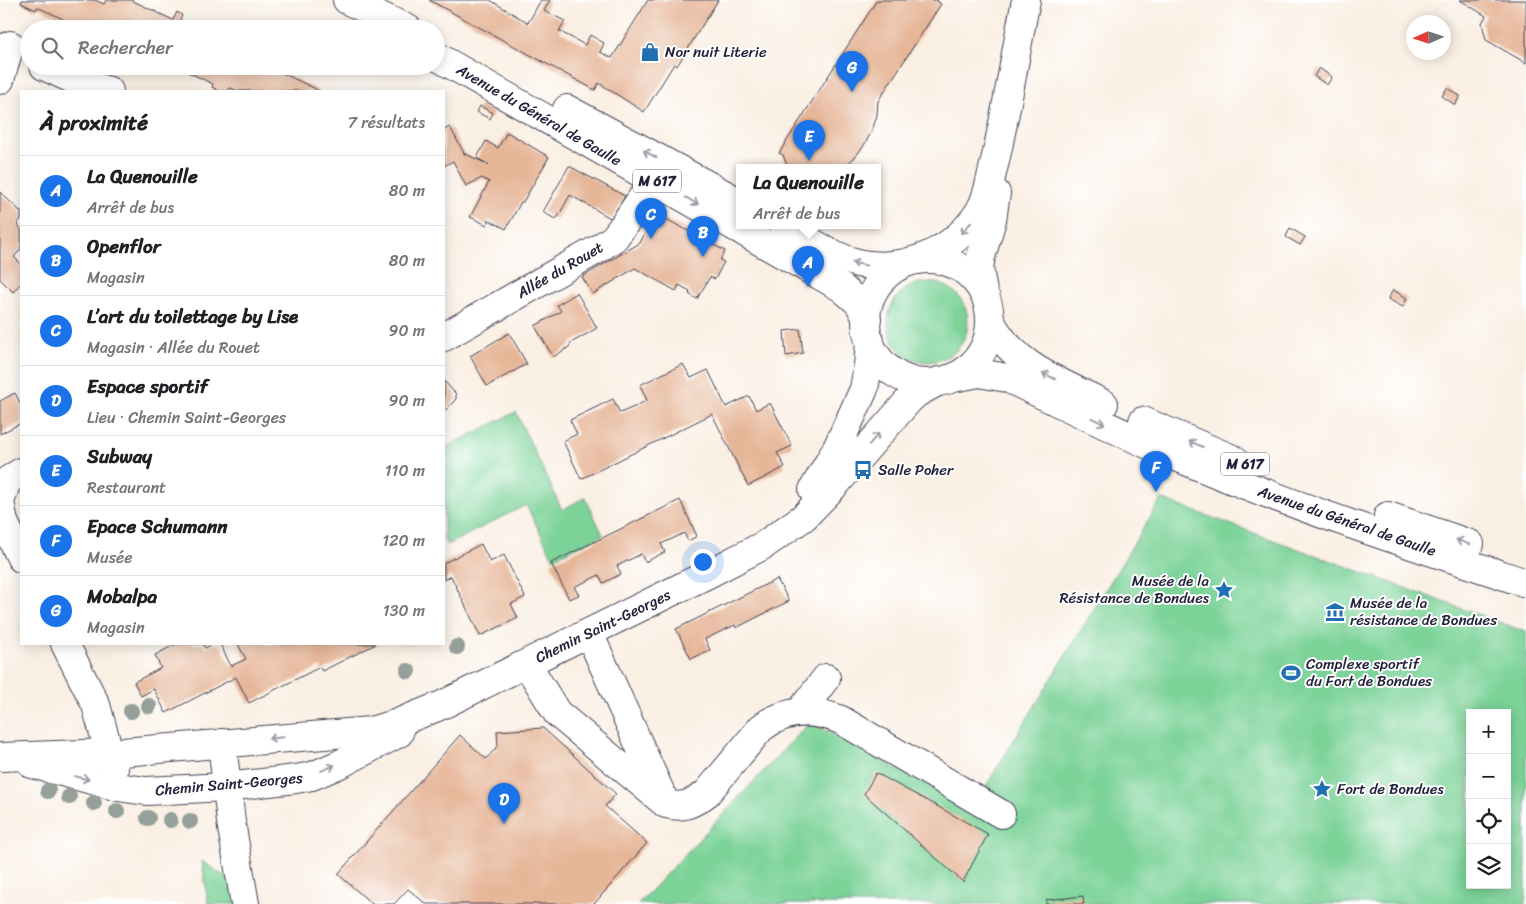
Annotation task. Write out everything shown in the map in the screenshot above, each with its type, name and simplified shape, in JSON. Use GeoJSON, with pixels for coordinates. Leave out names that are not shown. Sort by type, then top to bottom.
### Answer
{"type":"FeatureCollection","features":[{"type":"Feature","properties":{"kind":"main road"},"geometry":{"type":"LineString","coordinates":[[342,0],[375,20]]}},
{"type":"Feature","properties":{"kind":"main road"},"geometry":{"type":"LineString","coordinates":[[347,0],[389,20]]}},
{"type":"Feature","properties":{"kind":"main road"},"geometry":{"type":"LineString","coordinates":[[1001,135],[995,207],[979,268],[990,320],[987,339],[978,356],[965,370],[943,380],[919,382],[901,376],[879,358],[868,330],[870,300],[878,284],[892,271],[912,261],[934,254],[947,246],[970,224],[985,202],[1001,135],[1026,0]]}},
{"type":"Feature","properties":{"kind":"main road","name":"Avenue du Général de Gaulle"},"geometry":{"type":"LineString","coordinates":[[445,46],[490,67],[736,200]]}},
{"type":"Feature","properties":{"kind":"main road"},"geometry":{"type":"LineString","coordinates":[[0,80],[13,47]]}},
{"type":"Feature","properties":{"kind":"main road","name":"Avenue du Général de Gaulle"},"geometry":{"type":"LineString","coordinates":[[445,61],[736,227]]}},
{"type":"Feature","properties":{"kind":"main road"},"geometry":{"type":"LineString","coordinates":[[65,75],[105,90]]}},
{"type":"Feature","properties":{"kind":"main road","name":"Allée du Rouet"},"geometry":{"type":"LineString","coordinates":[[445,336],[614,238],[654,180]]}},
{"type":"Feature","properties":{"kind":"main road","name":"Avenue du Général de Gaulle"},"geometry":{"type":"LineString","coordinates":[[739,229],[842,288],[859,303],[868,330]]}},
{"type":"Feature","properties":{"kind":"main road"},"geometry":{"type":"LineString","coordinates":[[788,229],[855,264],[873,266],[936,259],[955,265],[971,276],[983,292]]}},
{"type":"Feature","properties":{"kind":"main road","name":"Avenue du Général de Gaulle"},"geometry":{"type":"LineString","coordinates":[[990,320],[1002,342],[1022,361],[1121,412],[1279,477],[1526,564]]}},
{"type":"Feature","properties":{"kind":"main road","name":"Chemin Saint-Georges"},"geometry":{"type":"LineString","coordinates":[[764,545],[813,489],[828,466],[864,389],[868,366],[868,330]]}},
{"type":"Feature","properties":{"kind":"main road","name":"Avenue du Général de Gaulle"},"geometry":{"type":"LineString","coordinates":[[943,380],[979,373],[1007,378],[1175,456],[1245,484],[1308,508],[1526,583]]}},
{"type":"Feature","properties":{"kind":"main road","name":"Chemin Saint-Georges"},"geometry":{"type":"LineString","coordinates":[[1,757],[111,753],[371,730],[402,722],[527,664],[764,545],[804,517],[834,486],[910,399],[922,390],[943,380]]}},
{"type":"Feature","properties":{"kind":"main road"},"geometry":{"type":"LineString","coordinates":[[20,473],[7,481],[0,502],[4,522],[20,556]]}},
{"type":"Feature","properties":{"kind":"main road"},"geometry":{"type":"LineString","coordinates":[[589,633],[666,804]]}},
{"type":"Feature","properties":{"kind":"main road"},"geometry":{"type":"LineString","coordinates":[[65,645],[96,705],[111,753],[118,787]]}},
{"type":"Feature","properties":{"kind":"main road"},"geometry":{"type":"LineString","coordinates":[[527,664],[557,713],[666,804],[674,807],[698,800],[707,793],[761,728],[772,720],[800,712],[819,713],[841,720],[1001,814]]}},
{"type":"Feature","properties":{"kind":"main road"},"geometry":{"type":"LineString","coordinates":[[800,712],[826,678]]}},
{"type":"Feature","properties":{"kind":"main road","name":"Chemin Saint-Georges"},"geometry":{"type":"LineString","coordinates":[[1,757],[118,787],[146,791],[226,787],[296,779],[312,776],[378,745],[442,705]]}},
{"type":"Feature","properties":{"kind":"main road"},"geometry":{"type":"LineString","coordinates":[[222,743],[226,787],[248,900]]}},
{"type":"Feature","properties":{"kind":"green space"},"geometry":{"type":"Polygon","coordinates":[[[928,282],[943,285],[956,294],[965,307],[968,322],[965,337],[956,350],[943,359],[928,362],[913,359],[900,350],[891,337],[888,322],[891,307],[900,294],[913,285],[928,282]]]}},
{"type":"Feature","properties":{"kind":"green space"},"geometry":{"type":"Polygon","coordinates":[[[516,412],[562,510],[585,497],[603,535],[553,558],[526,505],[447,545],[445,541],[445,448],[516,412]]]}},
{"type":"Feature","properties":{"kind":"green space","name":"Complexe sportif du Fort de Bondues"},"geometry":{"type":"Polygon","coordinates":[[[1161,499],[1526,632],[1526,904],[638,904],[810,722],[972,809],[1161,499]]]}},
{"type":"Feature","properties":{"kind":"green space"},"geometry":{"type":"Polygon","coordinates":[[[202,861],[266,904],[208,904],[202,861]]]}},
{"type":"Feature","properties":{"kind":"building"},"geometry":{"type":"Polygon","coordinates":[[[22,0],[95,0],[104,4],[106,0],[131,0],[173,20],[65,20],[37,7],[36,10],[21,3],[22,0]]]}},
{"type":"Feature","properties":{"kind":"building"},"geometry":{"type":"Polygon","coordinates":[[[429,0],[490,0],[528,23],[541,0],[550,0],[544,11],[565,21],[559,31],[585,45],[590,35],[604,43],[600,52],[612,58],[648,0],[718,0],[677,66],[674,64],[644,112],[599,83],[595,90],[429,0]]]}},
{"type":"Feature","properties":{"kind":"building"},"geometry":{"type":"Polygon","coordinates":[[[877,0],[938,0],[941,4],[878,101],[877,115],[872,131],[854,158],[847,164],[786,164],[783,155],[779,153],[877,0]]]}},
{"type":"Feature","properties":{"kind":"building"},"geometry":{"type":"Polygon","coordinates":[[[1460,0],[1526,0],[1526,63],[1486,40],[1482,23],[1486,16],[1460,0]]]}},
{"type":"Feature","properties":{"kind":"building"},"geometry":{"type":"Polygon","coordinates":[[[177,12],[182,15],[180,20],[173,20],[177,12]]]}},
{"type":"Feature","properties":{"kind":"building"},"geometry":{"type":"Polygon","coordinates":[[[1319,68],[1332,77],[1327,85],[1314,76],[1319,68]]]}},
{"type":"Feature","properties":{"kind":"building"},"geometry":{"type":"Polygon","coordinates":[[[194,75],[287,75],[318,90],[235,90],[230,88],[229,90],[217,90],[212,87],[213,84],[194,75]]]}},
{"type":"Feature","properties":{"kind":"building"},"geometry":{"type":"Polygon","coordinates":[[[1447,88],[1460,96],[1455,105],[1442,96],[1447,88]]]}},
{"type":"Feature","properties":{"kind":"building"},"geometry":{"type":"Polygon","coordinates":[[[480,106],[493,113],[490,119],[477,112],[480,106]]]}},
{"type":"Feature","properties":{"kind":"building"},"geometry":{"type":"Polygon","coordinates":[[[450,127],[465,155],[489,165],[477,158],[486,141],[498,148],[507,132],[549,157],[506,229],[489,220],[487,225],[470,217],[489,182],[482,178],[466,186],[453,161],[445,165],[445,130],[450,127]]]}},
{"type":"Feature","properties":{"kind":"building"},"geometry":{"type":"Polygon","coordinates":[[[569,166],[625,196],[612,219],[570,195],[555,219],[543,212],[569,166]]]}},
{"type":"Feature","properties":{"kind":"building"},"geometry":{"type":"Polygon","coordinates":[[[0,192],[20,211],[20,220],[17,224],[20,228],[20,250],[14,257],[20,263],[20,284],[13,292],[0,279],[0,192]]]}},
{"type":"Feature","properties":{"kind":"building"},"geometry":{"type":"Polygon","coordinates":[[[655,213],[725,251],[720,260],[724,262],[715,279],[710,277],[697,299],[689,294],[690,291],[679,285],[676,291],[635,268],[593,294],[582,277],[640,243],[655,213]]]}},
{"type":"Feature","properties":{"kind":"building"},"geometry":{"type":"Polygon","coordinates":[[[1290,228],[1305,237],[1300,245],[1286,237],[1290,228]]]}},
{"type":"Feature","properties":{"kind":"building"},"geometry":{"type":"Polygon","coordinates":[[[1393,290],[1407,298],[1403,307],[1388,299],[1393,290]]]}},
{"type":"Feature","properties":{"kind":"building"},"geometry":{"type":"Polygon","coordinates":[[[577,293],[597,328],[571,343],[569,347],[553,357],[535,326],[561,311],[557,305],[577,293]]]}},
{"type":"Feature","properties":{"kind":"building"},"geometry":{"type":"Polygon","coordinates":[[[800,329],[803,353],[786,356],[784,331],[800,329]]]}},
{"type":"Feature","properties":{"kind":"building"},"geometry":{"type":"Polygon","coordinates":[[[509,333],[527,364],[487,386],[470,356],[509,333]]]}},
{"type":"Feature","properties":{"kind":"building"},"geometry":{"type":"Polygon","coordinates":[[[683,364],[691,378],[708,370],[726,407],[749,396],[756,410],[770,403],[792,446],[777,453],[785,467],[748,486],[712,414],[581,479],[563,441],[577,434],[570,420],[613,399],[620,413],[634,407],[647,400],[640,385],[683,364]]]}},
{"type":"Feature","properties":{"kind":"building"},"geometry":{"type":"Polygon","coordinates":[[[445,382],[456,394],[456,399],[445,411],[445,382]]]}},
{"type":"Feature","properties":{"kind":"building"},"geometry":{"type":"Polygon","coordinates":[[[15,393],[20,403],[20,424],[0,434],[0,401],[15,393]]]}},
{"type":"Feature","properties":{"kind":"building"},"geometry":{"type":"Polygon","coordinates":[[[680,500],[697,536],[688,541],[684,533],[661,544],[665,552],[645,562],[641,554],[617,566],[621,574],[603,583],[599,575],[574,587],[579,595],[569,599],[551,563],[680,500]]]}},
{"type":"Feature","properties":{"kind":"building"},"geometry":{"type":"Polygon","coordinates":[[[481,544],[490,562],[504,555],[525,597],[511,604],[518,618],[480,636],[451,576],[445,579],[445,562],[481,544]]]}},
{"type":"Feature","properties":{"kind":"building"},"geometry":{"type":"Polygon","coordinates":[[[777,579],[789,601],[736,628],[735,625],[705,639],[710,650],[691,659],[676,629],[777,579]]]}},
{"type":"Feature","properties":{"kind":"building"},"geometry":{"type":"Polygon","coordinates":[[[174,645],[204,645],[205,648],[211,645],[220,645],[231,666],[246,659],[239,645],[374,645],[322,671],[320,667],[249,703],[236,677],[166,713],[154,689],[141,696],[134,682],[161,668],[155,655],[174,645]]]}},
{"type":"Feature","properties":{"kind":"building"},"geometry":{"type":"Polygon","coordinates":[[[543,728],[616,794],[605,806],[647,843],[594,904],[426,904],[408,889],[394,904],[372,904],[338,874],[460,735],[486,759],[498,746],[497,731],[543,728]]]}},
{"type":"Feature","properties":{"kind":"building"},"geometry":{"type":"Polygon","coordinates":[[[876,773],[988,834],[963,882],[864,794],[876,773]]]}},
{"type":"Feature","properties":{"kind":"building"},"geometry":{"type":"Polygon","coordinates":[[[1083,896],[1084,904],[1046,904],[1046,900],[1083,896]]]}},
{"type":"Feature","properties":{"kind":"place","name":"Nor nuit Literie"},"geometry":{"type":"Point","coordinates":[650,52]}},
{"type":"Feature","properties":{"kind":"place","name":"Mobalpa"},"geometry":{"type":"Point","coordinates":[852,92]}},
{"type":"Feature","properties":{"kind":"place","name":"Subway"},"geometry":{"type":"Point","coordinates":[809,161]}},
{"type":"Feature","properties":{"kind":"place","name":"L’art du toilettage by Lise"},"geometry":{"type":"Point","coordinates":[651,239]}},
{"type":"Feature","properties":{"kind":"place","name":"Openflor"},"geometry":{"type":"Point","coordinates":[703,257]}},
{"type":"Feature","properties":{"kind":"place","name":"La Quenouille"},"geometry":{"type":"Point","coordinates":[808,287]}},
{"type":"Feature","properties":{"kind":"place","name":"Salle Poher"},"geometry":{"type":"Point","coordinates":[863,470]}},
{"type":"Feature","properties":{"kind":"place","name":"Epace Schumann"},"geometry":{"type":"Point","coordinates":[1156,492]}},
{"type":"Feature","properties":{"kind":"place","name":"Musée de la Résistance de Bondues"},"geometry":{"type":"Point","coordinates":[1224,590]}},
{"type":"Feature","properties":{"kind":"place","name":"Musée de la résistance de Bondues"},"geometry":{"type":"Point","coordinates":[1335,612]}},
{"type":"Feature","properties":{"kind":"place","name":"Complexe sportif du Fort de Bondues"},"geometry":{"type":"Point","coordinates":[1291,673]}},
{"type":"Feature","properties":{"kind":"place","name":"Fort de Bondues"},"geometry":{"type":"Point","coordinates":[1322,789]}},
{"type":"Feature","properties":{"kind":"place","name":"Espace sportif"},"geometry":{"type":"Point","coordinates":[504,824]}}]}
